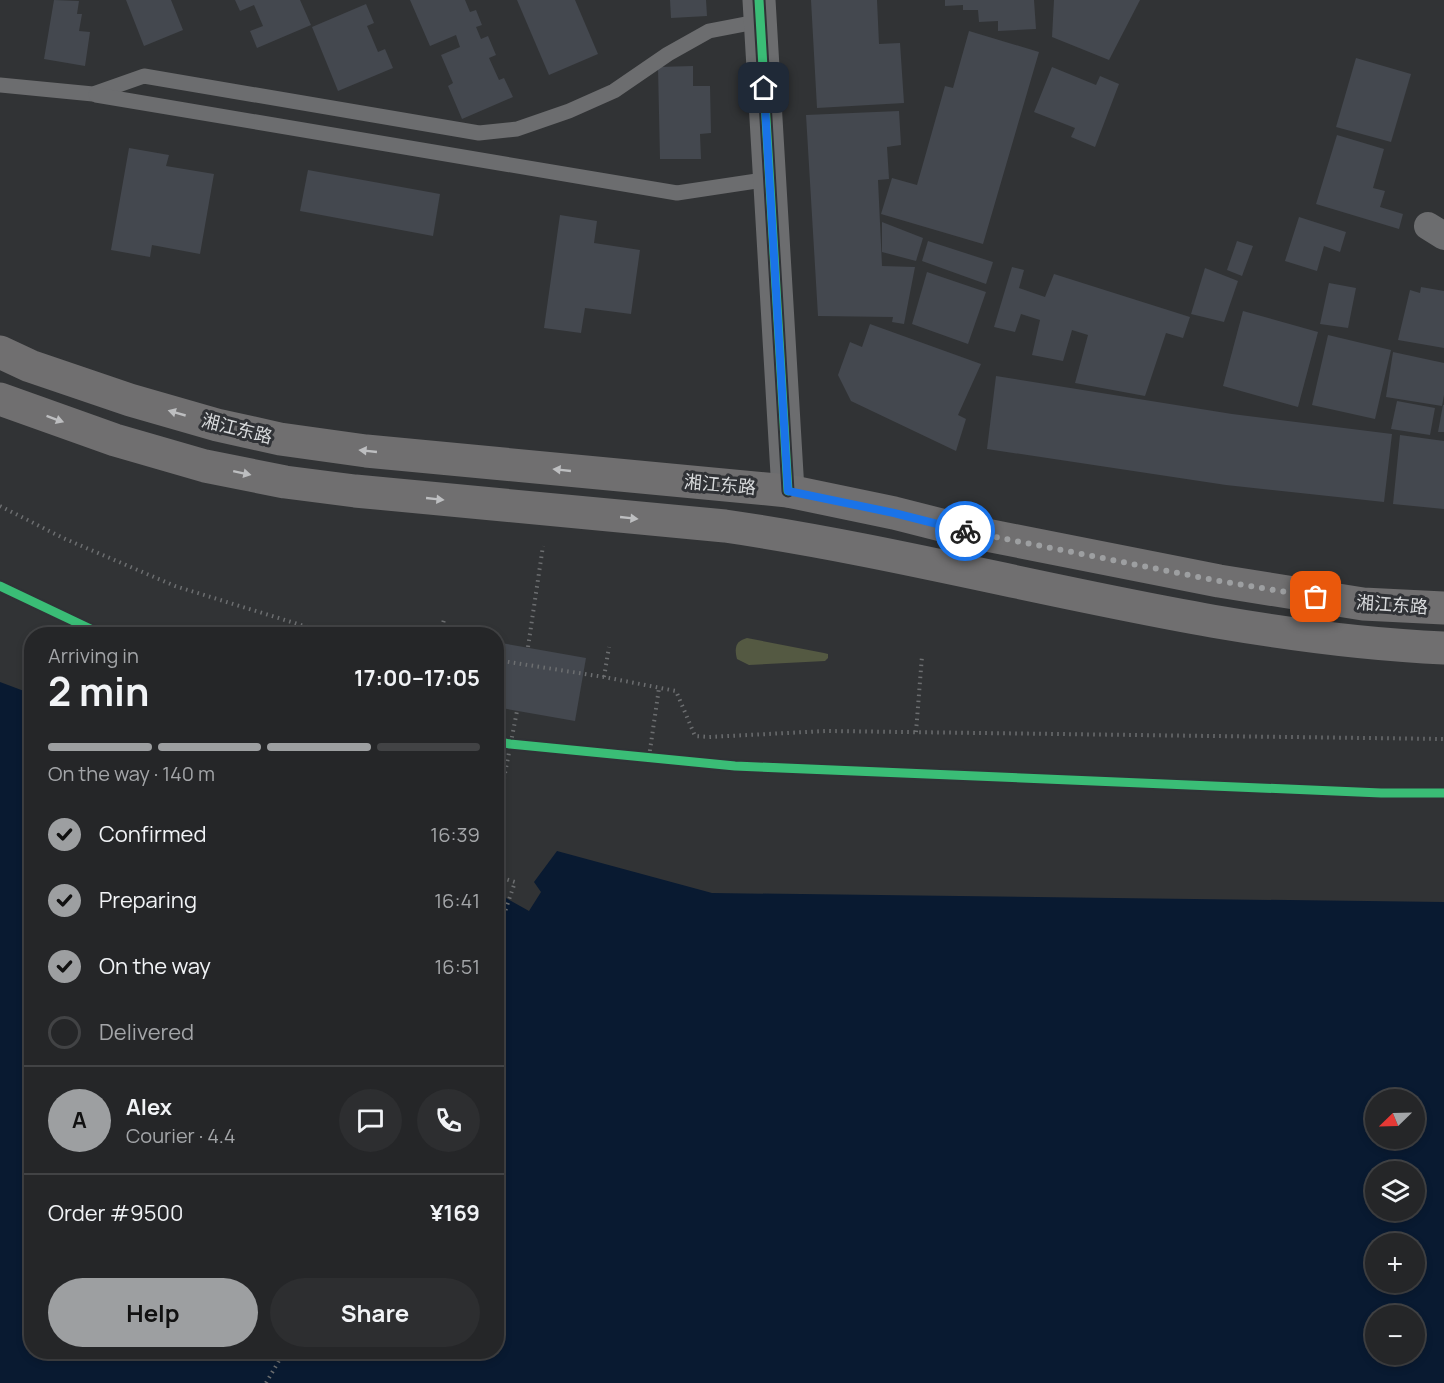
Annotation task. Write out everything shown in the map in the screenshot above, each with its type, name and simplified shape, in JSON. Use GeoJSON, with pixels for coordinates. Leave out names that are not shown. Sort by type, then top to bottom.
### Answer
{"type":"FeatureCollection","features":[{"type":"Feature","properties":{"kind":"main road","name":"湘江东路"},"geometry":{"type":"LineString","coordinates":[[0,352],[30,366],[130,400],[217,425],[280,439],[377,452],[788,491],[894,513],[961,530],[1219,581],[1363,604],[1444,608]]}},
{"type":"Feature","properties":{"kind":"main road"},"geometry":{"type":"LineString","coordinates":[[0,399],[115,440],[205,466],[285,482],[389,495],[725,526],[774,533],[902,557],[1205,621],[1299,636],[1384,646],[1444,648]]}},
{"type":"Feature","properties":{"kind":"street"},"geometry":{"type":"LineString","coordinates":[[760,10],[788,491]]}},
{"type":"Feature","properties":{"kind":"lane"},"geometry":{"type":"LineString","coordinates":[[93,94],[144,76],[479,134],[517,129],[569,111],[614,91],[668,54],[709,31],[760,10]]}},
{"type":"Feature","properties":{"kind":"lane"},"geometry":{"type":"LineString","coordinates":[[0,85],[93,94],[677,193],[770,179]]}},
{"type":"Feature","properties":{"kind":"path"},"geometry":{"type":"LineString","coordinates":[[0,506],[63,538],[175,586],[308,627]]}},
{"type":"Feature","properties":{"kind":"path"},"geometry":{"type":"LineString","coordinates":[[528,647],[543,546]]}},
{"type":"Feature","properties":{"kind":"path"},"geometry":{"type":"LineString","coordinates":[[442,627],[444,619]]}},
{"type":"Feature","properties":{"kind":"path"},"geometry":{"type":"LineString","coordinates":[[604,676],[609,647]]}},
{"type":"Feature","properties":{"kind":"path"},"geometry":{"type":"LineString","coordinates":[[916,732],[922,656]]}},
{"type":"Feature","properties":{"kind":"path"},"geometry":{"type":"LineString","coordinates":[[504,661],[604,676],[676,691],[695,736],[826,731],[1444,739]]}},
{"type":"Feature","properties":{"kind":"path"},"geometry":{"type":"LineString","coordinates":[[649,758],[659,688]]}},
{"type":"Feature","properties":{"kind":"path"},"geometry":{"type":"LineString","coordinates":[[504,764],[507,743],[517,711]]}},
{"type":"Feature","properties":{"kind":"path"},"geometry":{"type":"LineString","coordinates":[[507,743],[522,745]]}},
{"type":"Feature","properties":{"kind":"path"},"geometry":{"type":"LineString","coordinates":[[638,756],[660,759]]}},
{"type":"Feature","properties":{"kind":"path"},"geometry":{"type":"LineString","coordinates":[[504,879],[515,882],[504,914]]}},
{"type":"Feature","properties":{"kind":"path"},"geometry":{"type":"LineString","coordinates":[[266,1383],[280,1359]]}},
{"type":"Feature","properties":{"kind":"green space"},"geometry":{"type":"Polygon","coordinates":[[[747,638],[824,653],[828,654],[828,658],[825,661],[749,665],[737,659],[736,651],[738,643],[747,638]]]}},
{"type":"Feature","properties":{"kind":"water"},"geometry":{"type":"Polygon","coordinates":[[[0,682],[24,691],[24,1359],[504,1359],[504,897],[529,911],[541,892],[534,882],[557,851],[712,893],[1444,902],[1444,1383],[0,1383],[0,682]]]}},
{"type":"Feature","properties":{"kind":"building"},"geometry":{"type":"Polygon","coordinates":[[[54,0],[79,1],[77,14],[82,14],[79,31],[90,32],[85,66],[44,59],[54,0]]]}},
{"type":"Feature","properties":{"kind":"building"},"geometry":{"type":"Polygon","coordinates":[[[126,0],[171,0],[183,30],[144,46],[126,0]]]}},
{"type":"Feature","properties":{"kind":"building"},"geometry":{"type":"Polygon","coordinates":[[[235,0],[300,0],[311,25],[257,48],[250,31],[263,26],[254,5],[240,11],[235,0]]]}},
{"type":"Feature","properties":{"kind":"building"},"geometry":{"type":"Polygon","coordinates":[[[410,0],[465,0],[470,12],[476,10],[482,25],[476,27],[481,39],[488,36],[496,55],[489,58],[499,80],[504,78],[513,97],[462,119],[448,86],[453,83],[441,55],[460,47],[456,35],[430,46],[410,0]]]}},
{"type":"Feature","properties":{"kind":"building"},"geometry":{"type":"Polygon","coordinates":[[[517,0],[575,0],[598,54],[549,75],[517,0]]]}},
{"type":"Feature","properties":{"kind":"building"},"geometry":{"type":"Polygon","coordinates":[[[670,0],[706,0],[707,16],[671,18],[670,0]]]}},
{"type":"Feature","properties":{"kind":"building"},"geometry":{"type":"Polygon","coordinates":[[[811,0],[877,0],[879,44],[900,43],[904,103],[817,108],[811,0]]]}},
{"type":"Feature","properties":{"kind":"building"},"geometry":{"type":"Polygon","coordinates":[[[945,0],[1034,0],[1036,29],[998,31],[998,21],[979,22],[978,10],[963,10],[963,5],[945,6],[945,0]]]}},
{"type":"Feature","properties":{"kind":"building"},"geometry":{"type":"Polygon","coordinates":[[[1054,0],[1140,0],[1109,60],[1052,37],[1054,0]]]}},
{"type":"Feature","properties":{"kind":"building"},"geometry":{"type":"Polygon","coordinates":[[[366,4],[374,23],[367,26],[378,52],[385,49],[393,68],[338,91],[312,27],[366,4]]]}},
{"type":"Feature","properties":{"kind":"building"},"geometry":{"type":"Polygon","coordinates":[[[969,31],[1039,52],[983,244],[881,214],[892,178],[917,185],[945,86],[953,88],[969,31]]]}},
{"type":"Feature","properties":{"kind":"building"},"geometry":{"type":"Polygon","coordinates":[[[1356,58],[1411,74],[1391,142],[1336,127],[1356,58]]]}},
{"type":"Feature","properties":{"kind":"building"},"geometry":{"type":"Polygon","coordinates":[[[693,66],[693,86],[710,86],[711,133],[700,134],[701,159],[660,159],[658,67],[693,66]]]}},
{"type":"Feature","properties":{"kind":"building"},"geometry":{"type":"Polygon","coordinates":[[[1052,67],[1096,85],[1100,76],[1119,84],[1095,147],[1071,137],[1075,128],[1034,112],[1052,67]]]}},
{"type":"Feature","properties":{"kind":"building"},"geometry":{"type":"Polygon","coordinates":[[[899,111],[901,145],[887,147],[889,179],[878,180],[882,266],[915,267],[904,324],[892,322],[893,317],[818,316],[806,115],[899,111]]]}},
{"type":"Feature","properties":{"kind":"building"},"geometry":{"type":"Polygon","coordinates":[[[1337,135],[1384,149],[1373,188],[1385,191],[1380,207],[1403,214],[1399,229],[1316,204],[1337,135]]]}},
{"type":"Feature","properties":{"kind":"building"},"geometry":{"type":"Polygon","coordinates":[[[129,148],[169,155],[166,166],[214,174],[200,254],[152,245],[150,257],[111,250],[129,148]]]}},
{"type":"Feature","properties":{"kind":"building"},"geometry":{"type":"Polygon","coordinates":[[[308,170],[440,194],[433,236],[300,211],[308,170]]]}},
{"type":"Feature","properties":{"kind":"building"},"geometry":{"type":"Polygon","coordinates":[[[560,215],[597,221],[594,243],[640,250],[631,314],[585,308],[581,333],[544,328],[560,215]]]}},
{"type":"Feature","properties":{"kind":"building"},"geometry":{"type":"Polygon","coordinates":[[[1299,217],[1346,232],[1340,252],[1324,246],[1317,271],[1285,261],[1299,217]]]}},
{"type":"Feature","properties":{"kind":"building"},"geometry":{"type":"Polygon","coordinates":[[[882,222],[923,238],[916,261],[882,252],[882,222]]]}},
{"type":"Feature","properties":{"kind":"building"},"geometry":{"type":"Polygon","coordinates":[[[928,241],[993,262],[986,284],[922,261],[928,241]]]}},
{"type":"Feature","properties":{"kind":"building"},"geometry":{"type":"Polygon","coordinates":[[[1237,241],[1253,246],[1242,276],[1227,270],[1237,241]]]}},
{"type":"Feature","properties":{"kind":"building"},"geometry":{"type":"Polygon","coordinates":[[[1012,267],[1024,270],[1019,288],[1045,297],[1054,274],[1190,317],[1183,338],[1166,333],[1145,396],[1075,383],[1088,335],[1072,330],[1063,361],[1032,355],[1040,320],[1021,314],[1015,332],[994,327],[1012,267]]]}},
{"type":"Feature","properties":{"kind":"building"},"geometry":{"type":"Polygon","coordinates":[[[1205,268],[1238,281],[1224,322],[1191,314],[1205,268]]]}},
{"type":"Feature","properties":{"kind":"building"},"geometry":{"type":"Polygon","coordinates":[[[927,272],[986,292],[968,344],[912,324],[927,272]]]}},
{"type":"Feature","properties":{"kind":"building"},"geometry":{"type":"Polygon","coordinates":[[[1329,283],[1356,288],[1348,328],[1320,324],[1329,283]]]}},
{"type":"Feature","properties":{"kind":"building"},"geometry":{"type":"Polygon","coordinates":[[[1421,287],[1444,291],[1444,348],[1398,340],[1410,290],[1420,293],[1421,287]]]}},
{"type":"Feature","properties":{"kind":"building"},"geometry":{"type":"Polygon","coordinates":[[[1243,311],[1318,332],[1298,407],[1223,386],[1243,311]]]}},
{"type":"Feature","properties":{"kind":"building"},"geometry":{"type":"Polygon","coordinates":[[[870,324],[981,364],[958,415],[966,419],[956,451],[851,401],[838,375],[850,342],[862,347],[870,324]]]}},
{"type":"Feature","properties":{"kind":"building"},"geometry":{"type":"Polygon","coordinates":[[[1328,335],[1391,350],[1375,419],[1312,405],[1328,335]]]}},
{"type":"Feature","properties":{"kind":"building"},"geometry":{"type":"Polygon","coordinates":[[[1393,352],[1444,363],[1442,406],[1386,397],[1393,352]]]}},
{"type":"Feature","properties":{"kind":"building"},"geometry":{"type":"Polygon","coordinates":[[[996,376],[1232,414],[1392,434],[1384,502],[1226,485],[987,449],[996,376]]]}},
{"type":"Feature","properties":{"kind":"building"},"geometry":{"type":"Polygon","coordinates":[[[1397,401],[1435,408],[1430,435],[1391,429],[1397,401]]]}},
{"type":"Feature","properties":{"kind":"building"},"geometry":{"type":"Polygon","coordinates":[[[1443,405],[1444,432],[1438,432],[1443,405]]]}},
{"type":"Feature","properties":{"kind":"building"},"geometry":{"type":"Polygon","coordinates":[[[1400,435],[1444,441],[1444,509],[1393,504],[1400,435]]]}},
{"type":"Feature","properties":{"kind":"building"},"geometry":{"type":"Polygon","coordinates":[[[504,643],[586,658],[575,721],[504,708],[504,643]]]}},
{"type":"Feature","properties":{"kind":"cycle path"},"geometry":{"type":"LineString","coordinates":[[759,0],[788,491]]}},
{"type":"Feature","properties":{"kind":"cycle path"},"geometry":{"type":"LineString","coordinates":[[0,586],[86,627]]}},
{"type":"Feature","properties":{"kind":"cycle path"},"geometry":{"type":"LineString","coordinates":[[504,743],[735,766],[1381,793],[1444,793]]}},
{"type":"Feature","properties":{"kind":"way so far"},"geometry":{"type":"LineString","coordinates":[[965,531],[1219,581],[1316,597]]}},
{"type":"Feature","properties":{"kind":"route"},"geometry":{"type":"LineString","coordinates":[[764,88],[788,491],[894,513],[965,531]]}}]}
